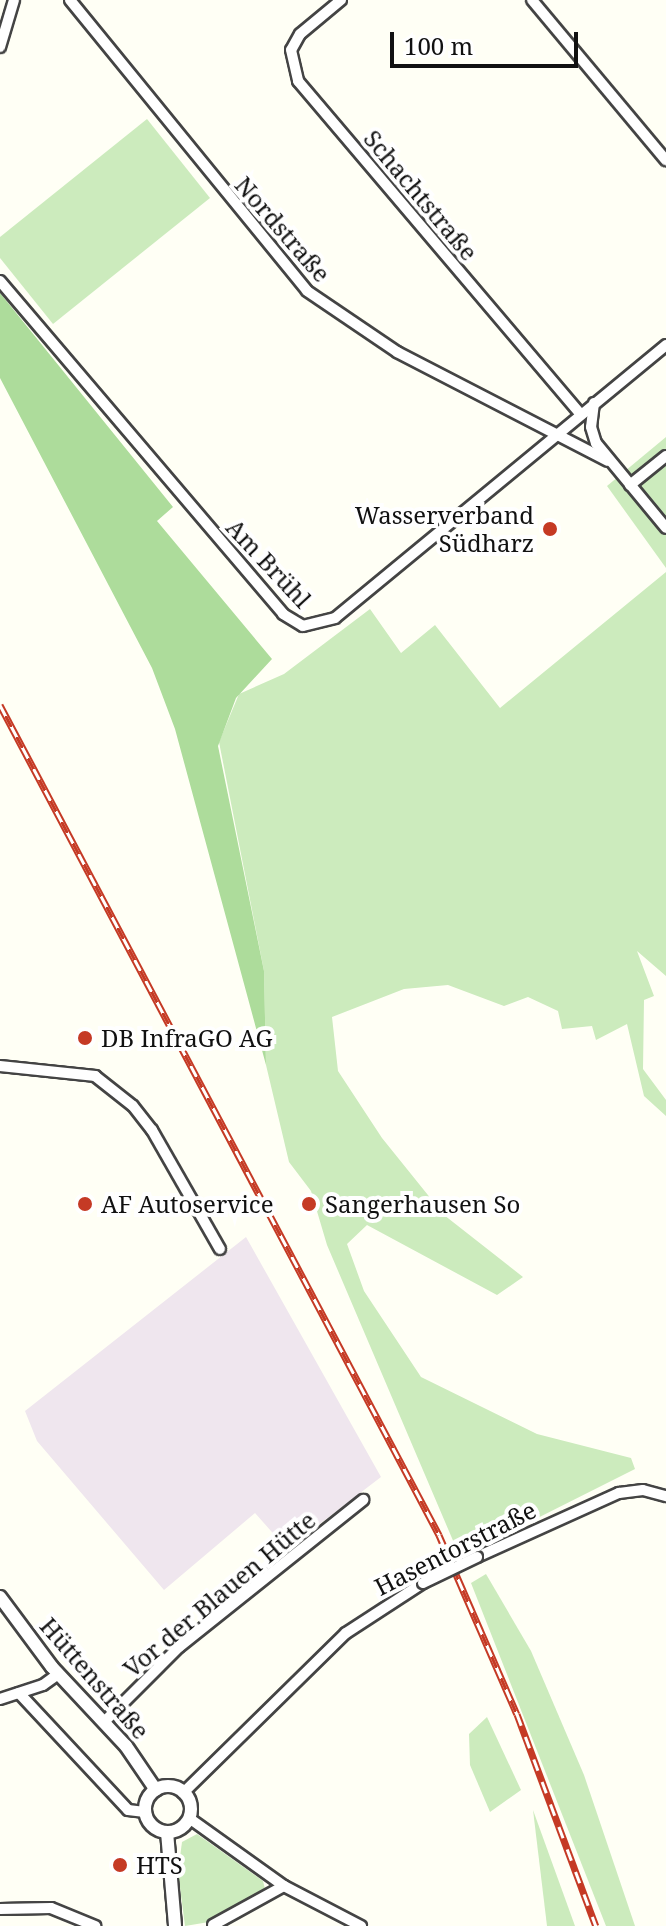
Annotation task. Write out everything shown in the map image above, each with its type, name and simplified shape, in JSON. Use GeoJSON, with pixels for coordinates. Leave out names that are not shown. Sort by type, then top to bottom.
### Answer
{"type":"FeatureCollection","features":[{"type":"Feature","properties":{"kind":"street"},"geometry":{"type":"LineString","coordinates":[[0,47],[14,0]]}},
{"type":"Feature","properties":{"kind":"street","name":"Nordstraße"},"geometry":{"type":"LineString","coordinates":[[70,0],[307,291],[397,352],[608,461]]}},
{"type":"Feature","properties":{"kind":"street","name":"Schachtstraße"},"geometry":{"type":"LineString","coordinates":[[341,0],[300,34],[291,50],[298,81],[580,414]]}},
{"type":"Feature","properties":{"kind":"street"},"geometry":{"type":"LineString","coordinates":[[532,0],[666,160]]}},
{"type":"Feature","properties":{"kind":"street","name":"Am Brühl"},"geometry":{"type":"LineString","coordinates":[[0,281],[283,614],[299,625],[320,626],[335,618],[556,435]]}},
{"type":"Feature","properties":{"kind":"street"},"geometry":{"type":"LineString","coordinates":[[556,435],[666,345]]}},
{"type":"Feature","properties":{"kind":"street"},"geometry":{"type":"LineString","coordinates":[[594,403],[591,433],[608,461],[666,528]]}},
{"type":"Feature","properties":{"kind":"street"},"geometry":{"type":"LineString","coordinates":[[630,485],[666,456]]}},
{"type":"Feature","properties":{"kind":"street"},"geometry":{"type":"LineString","coordinates":[[0,1066],[95,1076],[133,1106],[152,1130],[220,1249]]}},
{"type":"Feature","properties":{"kind":"street","name":"Hasentorstraße"},"geometry":{"type":"LineString","coordinates":[[183,1793],[346,1633],[423,1583],[619,1493],[643,1490],[666,1496]]}},
{"type":"Feature","properties":{"kind":"street","name":"Vor der Blauen Hütte"},"geometry":{"type":"LineString","coordinates":[[104,1722],[179,1647],[363,1500]]}},
{"type":"Feature","properties":{"kind":"street","name":"Hüttenstraße"},"geometry":{"type":"LineString","coordinates":[[0,1597],[58,1674],[104,1722],[156,1790]]}},
{"type":"Feature","properties":{"kind":"street"},"geometry":{"type":"LineString","coordinates":[[0,1699],[58,1674]]}},
{"type":"Feature","properties":{"kind":"street"},"geometry":{"type":"LineString","coordinates":[[19,1693],[128,1810],[145,1812]]}},
{"type":"Feature","properties":{"kind":"street"},"geometry":{"type":"LineString","coordinates":[[145,1812],[156,1790],[170,1786],[183,1793],[189,1818],[284,1886],[361,1926]]}},
{"type":"Feature","properties":{"kind":"street"},"geometry":{"type":"LineString","coordinates":[[145,1812],[153,1827],[167,1832],[182,1827],[189,1818]]}},
{"type":"Feature","properties":{"kind":"street"},"geometry":{"type":"LineString","coordinates":[[167,1832],[175,1926]]}},
{"type":"Feature","properties":{"kind":"street"},"geometry":{"type":"LineString","coordinates":[[213,1925],[284,1886]]}},
{"type":"Feature","properties":{"kind":"street"},"geometry":{"type":"LineString","coordinates":[[0,1909],[51,1908],[95,1926]]}},
{"type":"Feature","properties":{"kind":"shaded area"},"geometry":{"type":"Polygon","coordinates":[[[246,1237],[381,1477],[287,1549],[255,1513],[164,1590],[37,1441],[25,1411],[246,1237]]]}},
{"type":"Feature","properties":{"kind":"green space"},"geometry":{"type":"Polygon","coordinates":[[[147,119],[210,198],[53,324],[0,258],[0,237],[147,119]]]}},
{"type":"Feature","properties":{"kind":"green space"},"geometry":{"type":"Polygon","coordinates":[[[0,293],[173,507],[157,521],[272,659],[236,698],[218,746],[264,971],[266,1065],[175,729],[152,668],[0,378],[0,293]]]}},
{"type":"Feature","properties":{"kind":"green space"},"geometry":{"type":"Polygon","coordinates":[[[666,437],[666,568],[607,486],[666,437]]]}},
{"type":"Feature","properties":{"kind":"green space"},"geometry":{"type":"Polygon","coordinates":[[[666,572],[666,976],[637,951],[654,996],[644,1000],[643,1069],[666,1100],[666,1116],[644,1096],[627,1024],[596,1040],[592,1026],[562,1029],[558,1011],[528,997],[504,1006],[448,985],[404,989],[332,1017],[338,1071],[382,1138],[444,1215],[523,1277],[497,1295],[367,1225],[347,1244],[364,1291],[421,1377],[537,1434],[631,1458],[635,1469],[460,1557],[327,1245],[311,1191],[289,1162],[266,1065],[264,971],[219,742],[239,694],[284,674],[370,609],[401,653],[435,625],[500,708],[666,572]]]}},
{"type":"Feature","properties":{"kind":"green space"},"geometry":{"type":"Polygon","coordinates":[[[486,1574],[531,1651],[584,1775],[635,1926],[606,1926],[471,1583],[486,1574]]]}},
{"type":"Feature","properties":{"kind":"green space"},"geometry":{"type":"Polygon","coordinates":[[[487,1717],[521,1790],[490,1812],[470,1765],[469,1734],[487,1717]]]}},
{"type":"Feature","properties":{"kind":"green space"},"geometry":{"type":"Polygon","coordinates":[[[533,1810],[575,1926],[547,1926],[533,1810]]]}},
{"type":"Feature","properties":{"kind":"green space"},"geometry":{"type":"Polygon","coordinates":[[[197,1834],[263,1881],[266,1893],[209,1922],[185,1926],[178,1872],[182,1842],[197,1834]]]}},
{"type":"Feature","properties":{"kind":"railway"},"geometry":{"type":"LineString","coordinates":[[0,705],[439,1535],[517,1714],[596,1926]]}},
{"type":"Feature","properties":{"kind":"place","name":"Wasserverband Südharz"},"geometry":{"type":"Point","coordinates":[550,529]}},
{"type":"Feature","properties":{"kind":"place","name":"DB InfraGO AG"},"geometry":{"type":"Point","coordinates":[85,1038]}},
{"type":"Feature","properties":{"kind":"place","name":"AF Autoservice"},"geometry":{"type":"Point","coordinates":[85,1204]}},
{"type":"Feature","properties":{"kind":"place","name":"Sangerhausen So"},"geometry":{"type":"Point","coordinates":[309,1204]}},
{"type":"Feature","properties":{"kind":"place","name":"HTS"},"geometry":{"type":"Point","coordinates":[120,1865]}}]}
